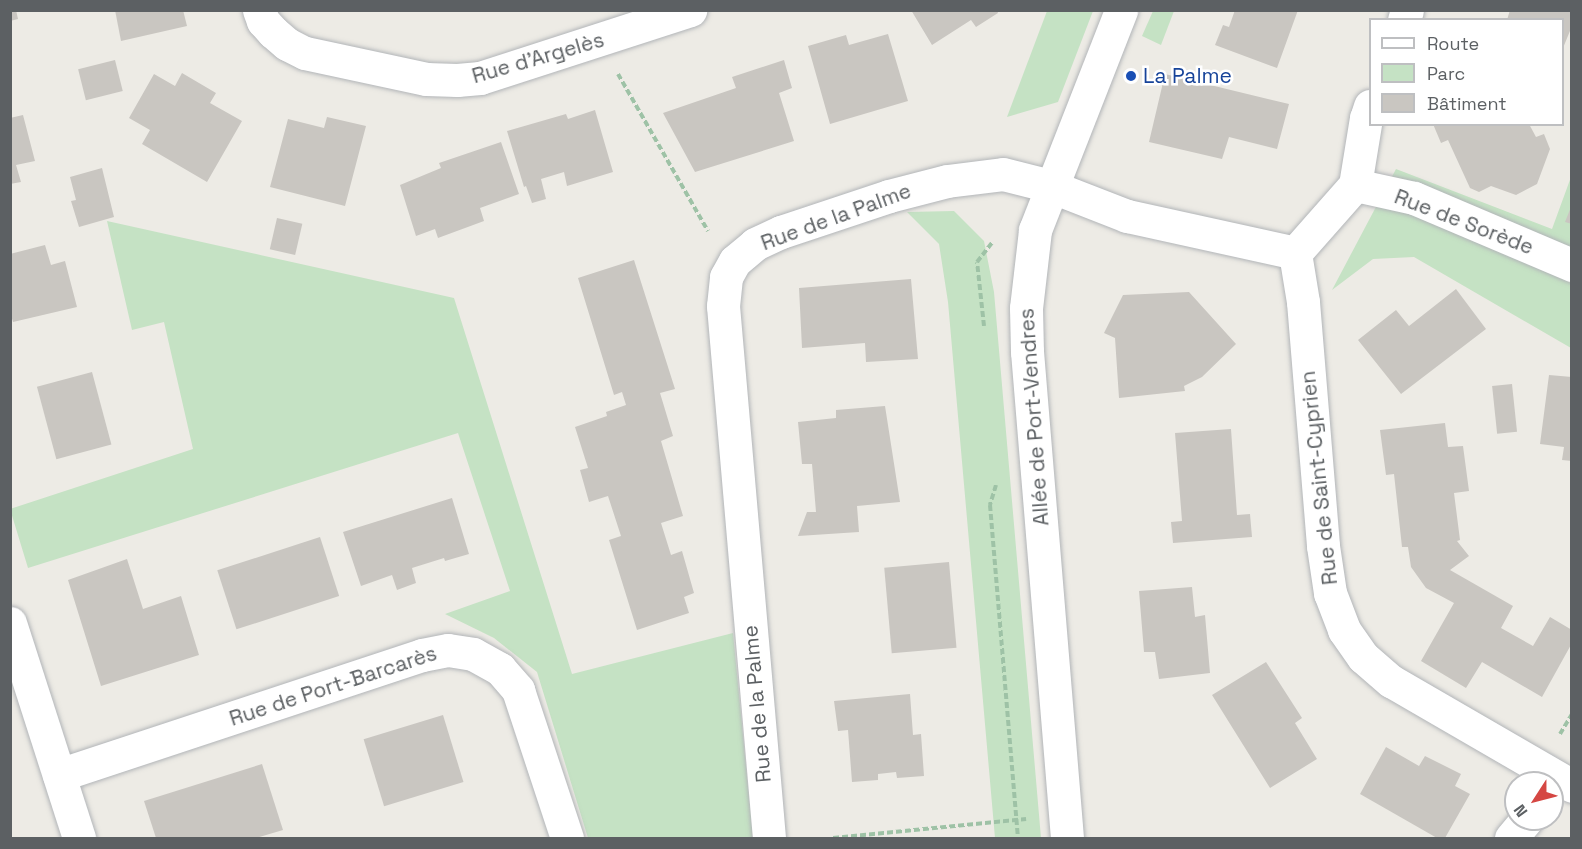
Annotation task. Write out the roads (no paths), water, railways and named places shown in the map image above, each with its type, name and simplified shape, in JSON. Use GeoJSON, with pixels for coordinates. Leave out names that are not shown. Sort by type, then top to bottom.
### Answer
{"type":"FeatureCollection","features":[{"type":"Feature","properties":{"kind":"street","name":"Rue d'Argelès"},"geometry":{"type":"LineString","coordinates":[[259,10],[263,21],[273,32],[287,44],[305,53],[426,78],[480,78],[690,10]]}},
{"type":"Feature","properties":{"kind":"street","name":"Allée de Port-Vendres"},"geometry":{"type":"LineString","coordinates":[[1066,827],[1027,352],[1026,308],[1035,230],[1050,186],[1121,10]]}},
{"type":"Feature","properties":{"kind":"street"},"geometry":{"type":"LineString","coordinates":[[1295,253],[1355,185],[1369,111]]}},
{"type":"Feature","properties":{"kind":"street","name":"Rue de la Palme"},"geometry":{"type":"LineString","coordinates":[[769,838],[723,306],[726,277],[735,261],[755,244],[781,232],[888,196],[947,181],[1002,174],[1050,186],[1127,216],[1295,253]]}},
{"type":"Feature","properties":{"kind":"street","name":"Rue de Sorède"},"geometry":{"type":"LineString","coordinates":[[1355,185],[1414,198],[1572,265]]}},
{"type":"Feature","properties":{"kind":"street","name":"Rue de Saint-Cyprien"},"geometry":{"type":"LineString","coordinates":[[1295,253],[1303,302],[1323,546],[1330,593],[1344,630],[1363,657],[1391,681],[1541,771]]}},
{"type":"Feature","properties":{"kind":"street"},"geometry":{"type":"LineString","coordinates":[[10,623],[79,838]]}},
{"type":"Feature","properties":{"kind":"street","name":"Rue de Port-Barcarès"},"geometry":{"type":"LineString","coordinates":[[59,775],[422,655],[448,650],[473,654],[500,669],[518,690],[567,838]]}},
{"type":"Feature","properties":{"kind":"place","name":"La Palme"},"geometry":{"type":"Point","coordinates":[1131,76]}}]}
